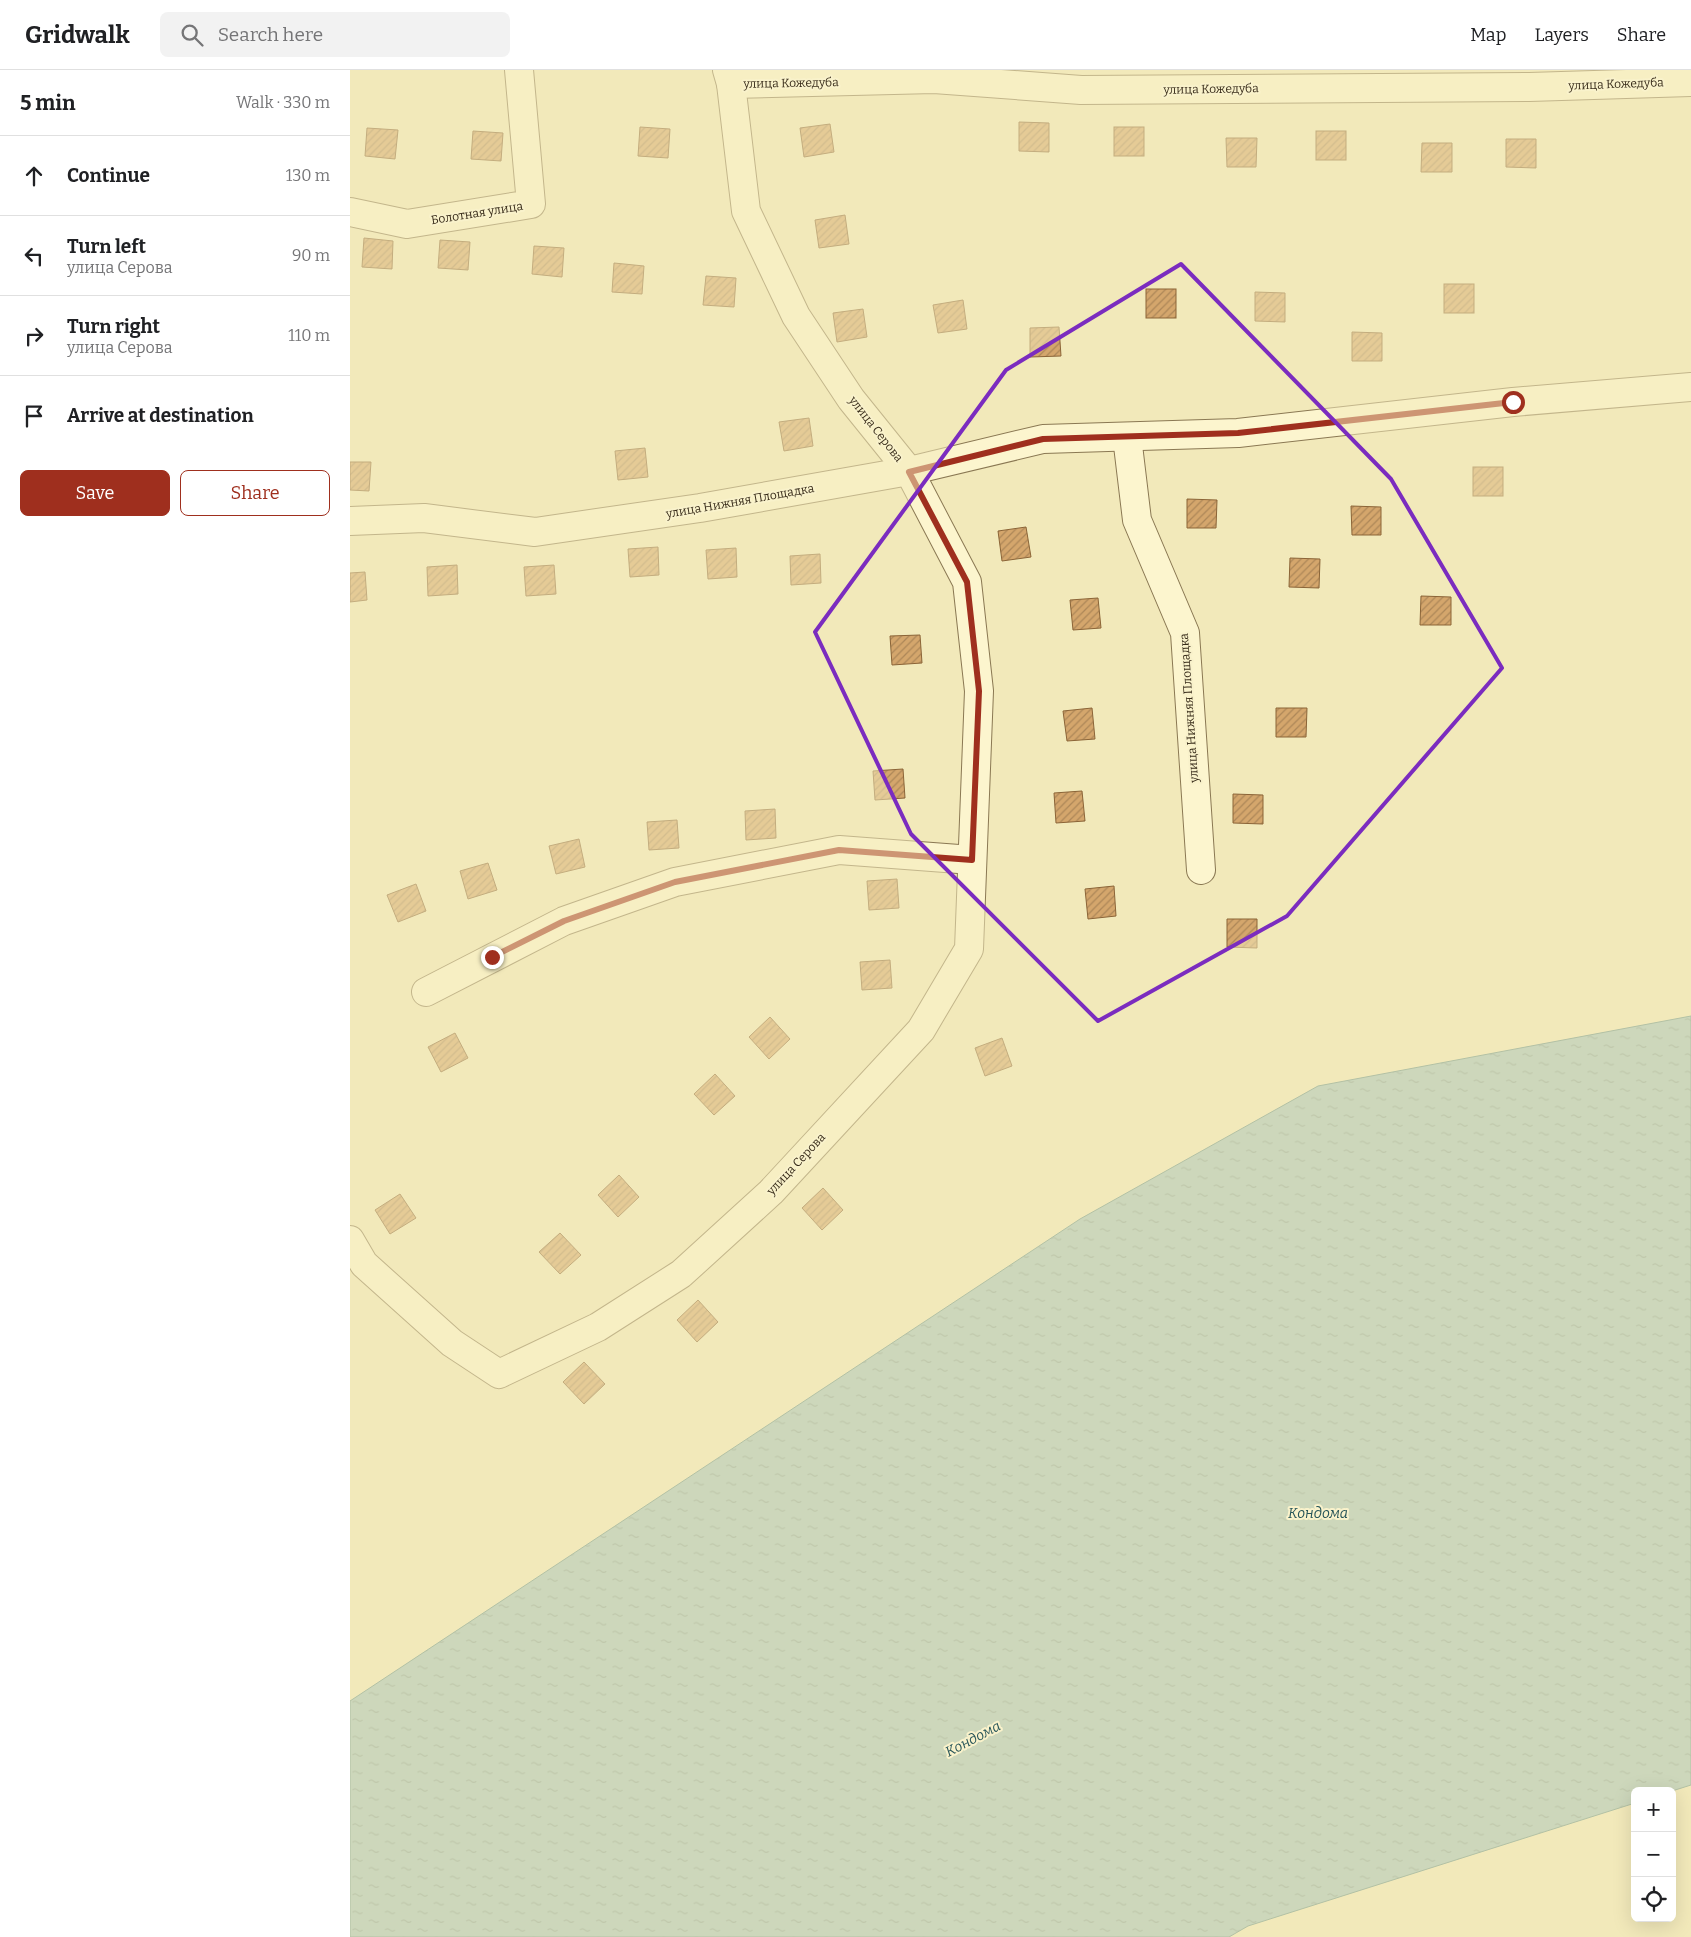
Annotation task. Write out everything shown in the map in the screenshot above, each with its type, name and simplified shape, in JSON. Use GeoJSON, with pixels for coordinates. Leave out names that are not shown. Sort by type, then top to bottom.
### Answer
{"type":"FeatureCollection","features":[{"type":"Feature","properties":{"kind":"street","name":"Болотная улица"},"geometry":{"type":"LineString","coordinates":[[350,212],[406,224],[531,204],[519,70]]}},
{"type":"Feature","properties":{"kind":"street","name":"улица Кожедуба"},"geometry":{"type":"LineString","coordinates":[[729,77],[934,79],[1090,90],[1529,87],[1691,82]]}},
{"type":"Feature","properties":{"kind":"street","name":"улица Серова"},"geometry":{"type":"LineString","coordinates":[[350,1240],[364,1264],[445,1337],[499,1374],[598,1327],[681,1274],[771,1192],[921,1030],[969,949],[979,691],[967,582],[909,472],[851,399],[796,316],[746,211],[729,77]]}},
{"type":"Feature","properties":{"kind":"street","name":"улица Нижняя Площадка"},"geometry":{"type":"LineString","coordinates":[[350,521],[424,518],[535,532],[700,508],[909,472],[1043,439],[1238,433],[1513,402],[1691,387]]}},
{"type":"Feature","properties":{"kind":"street","name":"улица Нижняя Площадка"},"geometry":{"type":"LineString","coordinates":[[1127,437],[1137,520],[1185,633],[1201,870]]}},
{"type":"Feature","properties":{"kind":"street"},"geometry":{"type":"LineString","coordinates":[[426,992],[564,921],[675,882],[839,850],[972,860]]}},
{"type":"Feature","properties":{"kind":"highlighted area"},"geometry":{"type":"Polygon","coordinates":[[[1181,264],[1391,479],[1502,668],[1287,916],[1098,1021],[911,834],[815,632],[1006,370],[1181,264]]]}},
{"type":"Feature","properties":{"kind":"water","name":"Кондома"},"geometry":{"type":"Polygon","coordinates":[[[1691,1016],[1691,1785],[1676,1790],[1676,1787],[1631,1787],[1631,1804],[1248,1926],[1229,1937],[350,1937],[350,1701],[1080,1219],[1318,1086],[1691,1016]]]}},
{"type":"Feature","properties":{"kind":"building"},"geometry":{"type":"Polygon","coordinates":[[[1019,122],[1049,123],[1049,152],[1019,151],[1019,122]]]}},
{"type":"Feature","properties":{"kind":"building"},"geometry":{"type":"Polygon","coordinates":[[[830,124],[834,152],[804,157],[800,128],[830,124]]]}},
{"type":"Feature","properties":{"kind":"building"},"geometry":{"type":"Polygon","coordinates":[[[640,127],[670,129],[668,158],[638,156],[640,127]]]}},
{"type":"Feature","properties":{"kind":"building"},"geometry":{"type":"Polygon","coordinates":[[[1114,127],[1144,127],[1144,156],[1114,156],[1114,127]]]}},
{"type":"Feature","properties":{"kind":"building"},"geometry":{"type":"Polygon","coordinates":[[[367,128],[398,130],[395,159],[365,156],[367,128]]]}},
{"type":"Feature","properties":{"kind":"building"},"geometry":{"type":"Polygon","coordinates":[[[473,131],[503,133],[501,161],[471,159],[473,131]]]}},
{"type":"Feature","properties":{"kind":"building"},"geometry":{"type":"Polygon","coordinates":[[[1316,131],[1346,131],[1346,160],[1316,160],[1316,131]]]}},
{"type":"Feature","properties":{"kind":"building"},"geometry":{"type":"Polygon","coordinates":[[[1226,138],[1257,138],[1256,167],[1227,167],[1226,138]]]}},
{"type":"Feature","properties":{"kind":"building"},"geometry":{"type":"Polygon","coordinates":[[[1506,139],[1536,139],[1536,168],[1506,167],[1506,139]]]}},
{"type":"Feature","properties":{"kind":"building"},"geometry":{"type":"Polygon","coordinates":[[[1422,143],[1452,143],[1452,172],[1421,172],[1422,143]]]}},
{"type":"Feature","properties":{"kind":"building"},"geometry":{"type":"Polygon","coordinates":[[[845,215],[849,244],[819,248],[815,220],[845,215]]]}},
{"type":"Feature","properties":{"kind":"building"},"geometry":{"type":"Polygon","coordinates":[[[364,238],[393,241],[392,269],[362,267],[364,238]]]}},
{"type":"Feature","properties":{"kind":"building"},"geometry":{"type":"Polygon","coordinates":[[[440,240],[470,242],[468,270],[438,268],[440,240]]]}},
{"type":"Feature","properties":{"kind":"building"},"geometry":{"type":"Polygon","coordinates":[[[534,246],[564,248],[562,277],[532,274],[534,246]]]}},
{"type":"Feature","properties":{"kind":"building"},"geometry":{"type":"Polygon","coordinates":[[[614,263],[644,266],[642,294],[612,292],[614,263]]]}},
{"type":"Feature","properties":{"kind":"building"},"geometry":{"type":"Polygon","coordinates":[[[706,276],[736,278],[734,307],[703,305],[706,276]]]}},
{"type":"Feature","properties":{"kind":"building"},"geometry":{"type":"Polygon","coordinates":[[[1444,284],[1474,284],[1474,313],[1444,313],[1444,284]]]}},
{"type":"Feature","properties":{"kind":"building"},"geometry":{"type":"Polygon","coordinates":[[[1146,289],[1176,289],[1176,318],[1146,318],[1146,289]]]}},
{"type":"Feature","properties":{"kind":"building"},"geometry":{"type":"Polygon","coordinates":[[[1255,292],[1285,293],[1285,322],[1255,321],[1255,292]]]}},
{"type":"Feature","properties":{"kind":"building"},"geometry":{"type":"Polygon","coordinates":[[[963,300],[967,329],[938,333],[933,305],[963,300]]]}},
{"type":"Feature","properties":{"kind":"building"},"geometry":{"type":"Polygon","coordinates":[[[863,309],[867,337],[837,342],[833,313],[863,309]]]}},
{"type":"Feature","properties":{"kind":"building"},"geometry":{"type":"Polygon","coordinates":[[[1059,327],[1061,356],[1030,357],[1030,328],[1059,327]]]}},
{"type":"Feature","properties":{"kind":"building"},"geometry":{"type":"Polygon","coordinates":[[[1352,332],[1382,333],[1382,361],[1352,361],[1352,332]]]}},
{"type":"Feature","properties":{"kind":"building"},"geometry":{"type":"Polygon","coordinates":[[[809,418],[813,446],[784,451],[779,422],[809,418]]]}},
{"type":"Feature","properties":{"kind":"building"},"geometry":{"type":"Polygon","coordinates":[[[645,448],[648,477],[618,480],[615,451],[645,448]]]}},
{"type":"Feature","properties":{"kind":"building"},"geometry":{"type":"Polygon","coordinates":[[[350,462],[371,462],[369,491],[350,490],[350,462]]]}},
{"type":"Feature","properties":{"kind":"building"},"geometry":{"type":"Polygon","coordinates":[[[1473,467],[1503,467],[1503,496],[1473,496],[1473,467]]]}},
{"type":"Feature","properties":{"kind":"building"},"geometry":{"type":"Polygon","coordinates":[[[1187,499],[1217,500],[1216,528],[1187,528],[1187,499]]]}},
{"type":"Feature","properties":{"kind":"building"},"geometry":{"type":"Polygon","coordinates":[[[1351,506],[1381,507],[1381,535],[1352,535],[1351,506]]]}},
{"type":"Feature","properties":{"kind":"building"},"geometry":{"type":"Polygon","coordinates":[[[1026,527],[1031,557],[1002,561],[998,531],[1026,527]]]}},
{"type":"Feature","properties":{"kind":"building"},"geometry":{"type":"Polygon","coordinates":[[[658,547],[659,575],[630,577],[628,549],[658,547]]]}},
{"type":"Feature","properties":{"kind":"building"},"geometry":{"type":"Polygon","coordinates":[[[736,548],[737,577],[708,579],[706,550],[736,548]]]}},
{"type":"Feature","properties":{"kind":"building"},"geometry":{"type":"Polygon","coordinates":[[[820,554],[821,583],[791,585],[790,556],[820,554]]]}},
{"type":"Feature","properties":{"kind":"building"},"geometry":{"type":"Polygon","coordinates":[[[1290,558],[1320,559],[1319,588],[1289,587],[1290,558]]]}},
{"type":"Feature","properties":{"kind":"building"},"geometry":{"type":"Polygon","coordinates":[[[457,565],[458,594],[428,596],[427,567],[457,565]]]}},
{"type":"Feature","properties":{"kind":"building"},"geometry":{"type":"Polygon","coordinates":[[[554,565],[556,594],[526,596],[524,567],[554,565]]]}},
{"type":"Feature","properties":{"kind":"building"},"geometry":{"type":"Polygon","coordinates":[[[365,572],[367,600],[350,602],[350,573],[365,572]]]}},
{"type":"Feature","properties":{"kind":"building"},"geometry":{"type":"Polygon","coordinates":[[[1421,596],[1451,597],[1451,625],[1420,625],[1421,596]]]}},
{"type":"Feature","properties":{"kind":"building"},"geometry":{"type":"Polygon","coordinates":[[[1098,598],[1101,628],[1073,630],[1070,600],[1098,598]]]}},
{"type":"Feature","properties":{"kind":"building"},"geometry":{"type":"Polygon","coordinates":[[[920,635],[922,663],[892,665],[890,636],[920,635]]]}},
{"type":"Feature","properties":{"kind":"building"},"geometry":{"type":"Polygon","coordinates":[[[1092,708],[1095,739],[1067,741],[1063,711],[1092,708]]]}},
{"type":"Feature","properties":{"kind":"building"},"geometry":{"type":"Polygon","coordinates":[[[1276,708],[1307,708],[1306,737],[1276,737],[1276,708]]]}},
{"type":"Feature","properties":{"kind":"building"},"geometry":{"type":"Polygon","coordinates":[[[903,769],[905,798],[875,800],[873,771],[903,769]]]}},
{"type":"Feature","properties":{"kind":"building"},"geometry":{"type":"Polygon","coordinates":[[[1082,791],[1085,821],[1056,823],[1054,793],[1082,791]]]}},
{"type":"Feature","properties":{"kind":"building"},"geometry":{"type":"Polygon","coordinates":[[[1233,794],[1263,795],[1263,824],[1233,823],[1233,794]]]}},
{"type":"Feature","properties":{"kind":"building"},"geometry":{"type":"Polygon","coordinates":[[[775,809],[776,838],[746,840],[745,811],[775,809]]]}},
{"type":"Feature","properties":{"kind":"building"},"geometry":{"type":"Polygon","coordinates":[[[677,820],[679,848],[649,850],[647,822],[677,820]]]}},
{"type":"Feature","properties":{"kind":"building"},"geometry":{"type":"Polygon","coordinates":[[[579,839],[585,867],[556,874],[549,846],[579,839]]]}},
{"type":"Feature","properties":{"kind":"building"},"geometry":{"type":"Polygon","coordinates":[[[488,863],[497,890],[468,899],[460,871],[488,863]]]}},
{"type":"Feature","properties":{"kind":"building"},"geometry":{"type":"Polygon","coordinates":[[[897,879],[899,908],[869,910],[867,881],[897,879]]]}},
{"type":"Feature","properties":{"kind":"building"},"geometry":{"type":"Polygon","coordinates":[[[416,884],[426,911],[398,922],[387,895],[416,884]]]}},
{"type":"Feature","properties":{"kind":"building"},"geometry":{"type":"Polygon","coordinates":[[[1114,886],[1116,916],[1088,919],[1085,889],[1114,886]]]}},
{"type":"Feature","properties":{"kind":"building"},"geometry":{"type":"Polygon","coordinates":[[[1227,919],[1257,919],[1257,948],[1227,947],[1227,919]]]}},
{"type":"Feature","properties":{"kind":"building"},"geometry":{"type":"Polygon","coordinates":[[[890,960],[892,988],[862,990],[860,962],[890,960]]]}},
{"type":"Feature","properties":{"kind":"building"},"geometry":{"type":"Polygon","coordinates":[[[770,1017],[790,1039],[769,1059],[749,1037],[770,1017]]]}},
{"type":"Feature","properties":{"kind":"building"},"geometry":{"type":"Polygon","coordinates":[[[455,1033],[468,1058],[441,1072],[428,1047],[455,1033]]]}},
{"type":"Feature","properties":{"kind":"building"},"geometry":{"type":"Polygon","coordinates":[[[1002,1038],[1012,1066],[985,1076],[975,1048],[1002,1038]]]}},
{"type":"Feature","properties":{"kind":"building"},"geometry":{"type":"Polygon","coordinates":[[[715,1074],[735,1096],[714,1115],[694,1094],[715,1074]]]}},
{"type":"Feature","properties":{"kind":"building"},"geometry":{"type":"Polygon","coordinates":[[[619,1175],[639,1197],[618,1217],[598,1195],[619,1175]]]}},
{"type":"Feature","properties":{"kind":"building"},"geometry":{"type":"Polygon","coordinates":[[[823,1188],[843,1210],[822,1230],[802,1208],[823,1188]]]}},
{"type":"Feature","properties":{"kind":"building"},"geometry":{"type":"Polygon","coordinates":[[[400,1194],[416,1218],[390,1234],[375,1210],[400,1194]]]}},
{"type":"Feature","properties":{"kind":"building"},"geometry":{"type":"Polygon","coordinates":[[[560,1233],[581,1255],[560,1274],[539,1252],[560,1233]]]}},
{"type":"Feature","properties":{"kind":"building"},"geometry":{"type":"Polygon","coordinates":[[[698,1300],[718,1322],[697,1342],[677,1320],[698,1300]]]}},
{"type":"Feature","properties":{"kind":"building"},"geometry":{"type":"Polygon","coordinates":[[[584,1362],[605,1384],[584,1404],[563,1382],[584,1362]]]}},
{"type":"Feature","properties":{"kind":"route"},"geometry":{"type":"LineString","coordinates":[[492,957],[564,921],[675,882],[839,850],[972,860],[979,691],[967,582],[909,472],[1043,439],[1238,433],[1513,402]]}}]}
